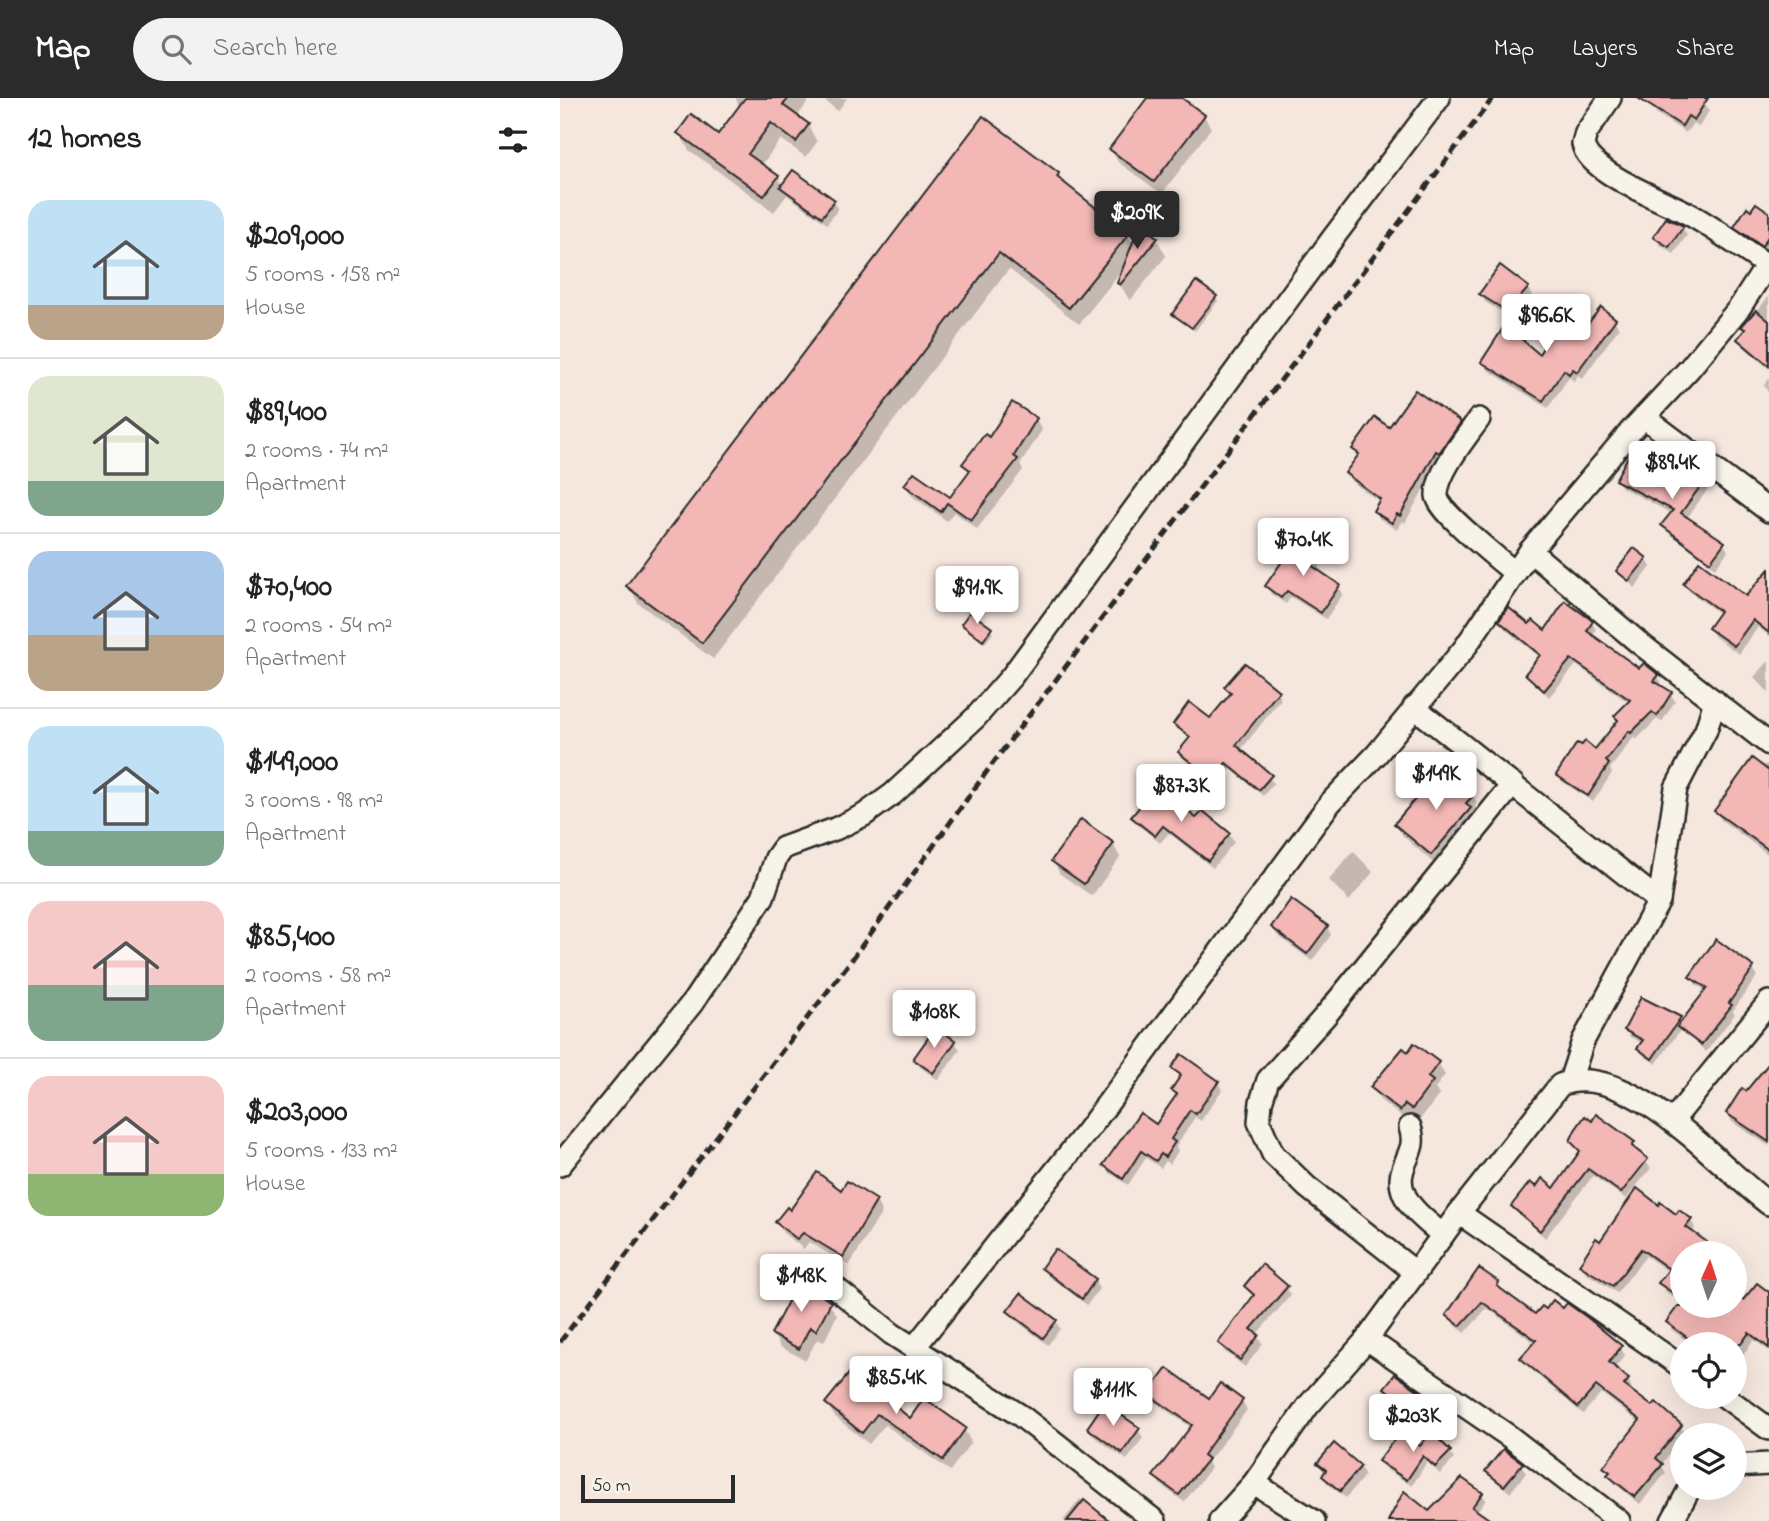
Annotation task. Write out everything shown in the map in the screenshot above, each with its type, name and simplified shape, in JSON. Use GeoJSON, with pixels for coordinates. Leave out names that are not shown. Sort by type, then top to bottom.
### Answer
{"type":"FeatureCollection","features":[{"type":"Feature","properties":{"kind":"street"},"geometry":{"type":"LineString","coordinates":[[560,1165],[693,1002],[763,897],[776,859],[783,848],[835,830],[864,815],[893,794],[976,717],[1012,676],[1439,98]]}},
{"type":"Feature","properties":{"kind":"street"},"geometry":{"type":"LineString","coordinates":[[914,1348],[1088,1130],[1322,813],[1376,755],[1464,649],[1530,551],[1644,417],[1689,369],[1740,307],[1768,264],[1689,214],[1617,178],[1589,156],[1583,144],[1586,133],[1611,98]]}},
{"type":"Feature","properties":{"kind":"street"},"geometry":{"type":"LineString","coordinates":[[1644,417],[1769,511]]}},
{"type":"Feature","properties":{"kind":"street"},"geometry":{"type":"LineString","coordinates":[[1479,419],[1453,457],[1437,495],[1439,502],[1466,532],[1515,573]]}},
{"type":"Feature","properties":{"kind":"street"},"geometry":{"type":"LineString","coordinates":[[1530,551],[1638,642],[1769,744]]}},
{"type":"Feature","properties":{"kind":"street"},"geometry":{"type":"LineString","coordinates":[[1570,1081],[1583,1041],[1659,901],[1676,788],[1706,730],[1715,701]]}},
{"type":"Feature","properties":{"kind":"street"},"geometry":{"type":"LineString","coordinates":[[1414,707],[1659,901]]}},
{"type":"Feature","properties":{"kind":"street"},"geometry":{"type":"LineString","coordinates":[[1415,1272],[1307,1187],[1273,1154],[1259,1122],[1261,1102],[1268,1080],[1326,1015],[1513,785]]}},
{"type":"Feature","properties":{"kind":"street"},"geometry":{"type":"LineString","coordinates":[[1673,1120],[1769,1002]]}},
{"type":"Feature","properties":{"kind":"street"},"geometry":{"type":"LineString","coordinates":[[1220,1521],[1254,1483],[1308,1406],[1367,1339],[1459,1213],[1553,1092],[1570,1081],[1593,1080],[1632,1096],[1673,1120],[1769,1204]]}},
{"type":"Feature","properties":{"kind":"street"},"geometry":{"type":"LineString","coordinates":[[1410,1127],[1414,1142],[1402,1172],[1402,1192],[1426,1221],[1443,1235]]}},
{"type":"Feature","properties":{"kind":"street"},"geometry":{"type":"LineString","coordinates":[[1459,1213],[1670,1359]]}},
{"type":"Feature","properties":{"kind":"street"},"geometry":{"type":"LineString","coordinates":[[833,1286],[914,1348],[1002,1402],[1155,1521]]}},
{"type":"Feature","properties":{"kind":"street"},"geometry":{"type":"LineString","coordinates":[[1367,1339],[1510,1437],[1619,1521]]}},
{"type":"Feature","properties":{"kind":"street"},"geometry":{"type":"LineString","coordinates":[[1742,1409],[1769,1429]]}},
{"type":"Feature","properties":{"kind":"street"},"geometry":{"type":"LineString","coordinates":[[1747,1465],[1769,1464]]}},
{"type":"Feature","properties":{"kind":"street"},"geometry":{"type":"LineString","coordinates":[[1254,1483],[1314,1521]]}},
{"type":"Feature","properties":{"kind":"street"},"geometry":{"type":"LineString","coordinates":[[1672,1521],[1683,1500]]}},
{"type":"Feature","properties":{"kind":"building"},"geometry":{"type":"Polygon","coordinates":[[[745,98],[789,98],[783,105],[809,124],[796,142],[771,123],[748,154],[779,176],[764,196],[677,133],[691,114],[718,134],[745,98]]]}},
{"type":"Feature","properties":{"kind":"building"},"geometry":{"type":"Polygon","coordinates":[[[1147,98],[1182,98],[1205,115],[1154,182],[1109,149],[1147,98]]]}},
{"type":"Feature","properties":{"kind":"building"},"geometry":{"type":"Polygon","coordinates":[[[1638,98],[1708,98],[1694,120],[1688,116],[1682,126],[1638,98]]]}},
{"type":"Feature","properties":{"kind":"building"},"geometry":{"type":"Polygon","coordinates":[[[983,116],[1059,173],[1057,177],[1129,234],[1069,308],[999,253],[702,643],[626,586],[983,116]]]}},
{"type":"Feature","properties":{"kind":"building"},"geometry":{"type":"Polygon","coordinates":[[[793,170],[835,200],[822,217],[780,187],[793,170]]]}},
{"type":"Feature","properties":{"kind":"building"},"geometry":{"type":"Polygon","coordinates":[[[1756,203],[1769,212],[1769,235],[1762,246],[1734,227],[1747,207],[1751,210],[1756,203]]]}},
{"type":"Feature","properties":{"kind":"building"},"geometry":{"type":"Polygon","coordinates":[[[1666,218],[1684,226],[1669,247],[1653,237],[1666,218]]]}},
{"type":"Feature","properties":{"kind":"building"},"geometry":{"type":"Polygon","coordinates":[[[1140,224],[1158,238],[1120,285],[1117,283],[1140,224]]]}},
{"type":"Feature","properties":{"kind":"building"},"geometry":{"type":"Polygon","coordinates":[[[1500,265],[1529,287],[1508,312],[1479,294],[1500,265]]]}},
{"type":"Feature","properties":{"kind":"building"},"geometry":{"type":"Polygon","coordinates":[[[1196,281],[1217,296],[1192,328],[1172,314],[1196,281]]]}},
{"type":"Feature","properties":{"kind":"building"},"geometry":{"type":"Polygon","coordinates":[[[1601,307],[1616,319],[1577,372],[1573,369],[1569,374],[1564,370],[1543,401],[1481,362],[1505,325],[1539,354],[1556,327],[1559,328],[1566,319],[1582,331],[1601,307]]]}},
{"type":"Feature","properties":{"kind":"building"},"geometry":{"type":"Polygon","coordinates":[[[1756,310],[1769,321],[1769,366],[1737,339],[1745,329],[1741,327],[1756,310]]]}},
{"type":"Feature","properties":{"kind":"building"},"geometry":{"type":"Polygon","coordinates":[[[1415,390],[1461,422],[1439,453],[1436,451],[1400,516],[1397,514],[1392,523],[1373,511],[1380,499],[1345,473],[1359,454],[1352,449],[1375,417],[1389,427],[1415,390]]]}},
{"type":"Feature","properties":{"kind":"building"},"geometry":{"type":"Polygon","coordinates":[[[1012,402],[1037,418],[1014,456],[1018,459],[971,520],[947,503],[941,512],[904,485],[914,472],[950,497],[970,470],[962,464],[985,434],[989,437],[1012,402]]]}},
{"type":"Feature","properties":{"kind":"building"},"geometry":{"type":"Polygon","coordinates":[[[1630,453],[1675,478],[1684,465],[1705,480],[1681,513],[1725,542],[1710,562],[1661,525],[1673,510],[1615,480],[1630,453]]]}},
{"type":"Feature","properties":{"kind":"building"},"geometry":{"type":"Polygon","coordinates":[[[1299,537],[1320,553],[1311,565],[1340,585],[1321,613],[1287,591],[1281,598],[1265,586],[1299,537]]]}},
{"type":"Feature","properties":{"kind":"building"},"geometry":{"type":"Polygon","coordinates":[[[1634,548],[1647,558],[1629,581],[1616,571],[1634,548]]]}},
{"type":"Feature","properties":{"kind":"building"},"geometry":{"type":"Polygon","coordinates":[[[1699,561],[1746,596],[1769,569],[1769,633],[1753,620],[1734,646],[1708,628],[1720,611],[1683,584],[1699,561]]]}},
{"type":"Feature","properties":{"kind":"building"},"geometry":{"type":"Polygon","coordinates":[[[1565,601],[1593,621],[1587,631],[1639,668],[1644,663],[1659,675],[1654,681],[1672,692],[1657,716],[1652,712],[1631,733],[1629,731],[1606,761],[1609,764],[1588,796],[1556,775],[1577,743],[1582,745],[1585,741],[1595,749],[1618,720],[1614,716],[1630,700],[1571,659],[1544,691],[1525,674],[1540,655],[1499,621],[1508,607],[1529,624],[1533,620],[1545,630],[1565,601]]]}},
{"type":"Feature","properties":{"kind":"building"},"geometry":{"type":"Polygon","coordinates":[[[970,612],[992,628],[983,641],[961,624],[970,612]]]}},
{"type":"Feature","properties":{"kind":"building"},"geometry":{"type":"Polygon","coordinates":[[[1245,663],[1279,691],[1236,745],[1272,775],[1259,790],[1226,763],[1213,780],[1178,752],[1190,737],[1173,724],[1189,702],[1210,718],[1231,693],[1224,687],[1245,663]]]}},
{"type":"Feature","properties":{"kind":"building"},"geometry":{"type":"Polygon","coordinates":[[[1752,758],[1769,771],[1769,850],[1714,811],[1752,758]]]}},
{"type":"Feature","properties":{"kind":"building"},"geometry":{"type":"Polygon","coordinates":[[[1447,770],[1471,789],[1468,793],[1472,797],[1466,803],[1471,808],[1431,855],[1394,824],[1434,777],[1438,780],[1447,770]]]}},
{"type":"Feature","properties":{"kind":"building"},"geometry":{"type":"Polygon","coordinates":[[[1156,787],[1196,818],[1203,811],[1230,833],[1208,861],[1163,826],[1155,836],[1131,817],[1156,787]]]}},
{"type":"Feature","properties":{"kind":"building"},"geometry":{"type":"Polygon","coordinates":[[[1081,819],[1114,843],[1084,884],[1051,861],[1081,819]]]}},
{"type":"Feature","properties":{"kind":"building"},"geometry":{"type":"Polygon","coordinates":[[[1291,899],[1328,926],[1307,954],[1271,927],[1291,899]]]}},
{"type":"Feature","properties":{"kind":"building"},"geometry":{"type":"Polygon","coordinates":[[[1716,939],[1754,967],[1729,1003],[1732,1005],[1701,1045],[1677,1027],[1707,988],[1689,977],[1716,939]]]}},
{"type":"Feature","properties":{"kind":"building"},"geometry":{"type":"Polygon","coordinates":[[[1641,997],[1681,1017],[1652,1059],[1637,1048],[1643,1040],[1624,1030],[1641,997]]]}},
{"type":"Feature","properties":{"kind":"building"},"geometry":{"type":"Polygon","coordinates":[[[936,1027],[956,1041],[933,1073],[913,1059],[936,1027]]]}},
{"type":"Feature","properties":{"kind":"building"},"geometry":{"type":"Polygon","coordinates":[[[1414,1043],[1439,1062],[1428,1077],[1433,1081],[1412,1109],[1405,1104],[1400,1111],[1370,1087],[1403,1048],[1408,1052],[1414,1043]]]}},
{"type":"Feature","properties":{"kind":"building"},"geometry":{"type":"Polygon","coordinates":[[[1181,1054],[1219,1081],[1196,1114],[1190,1110],[1171,1139],[1175,1142],[1165,1157],[1161,1154],[1156,1161],[1141,1151],[1123,1179],[1103,1165],[1140,1113],[1156,1124],[1177,1094],[1171,1090],[1181,1075],[1171,1068],[1181,1054]]]}},
{"type":"Feature","properties":{"kind":"building"},"geometry":{"type":"Polygon","coordinates":[[[1769,1063],[1769,1142],[1726,1113],[1742,1088],[1746,1091],[1769,1063]]]}},
{"type":"Feature","properties":{"kind":"building"},"geometry":{"type":"Polygon","coordinates":[[[1596,1114],[1635,1142],[1632,1146],[1648,1159],[1621,1193],[1588,1169],[1540,1231],[1511,1206],[1530,1182],[1536,1187],[1542,1178],[1554,1188],[1580,1151],[1570,1141],[1575,1130],[1585,1116],[1592,1121],[1596,1114]]]}},
{"type":"Feature","properties":{"kind":"building"},"geometry":{"type":"Polygon","coordinates":[[[817,1172],[841,1190],[847,1181],[877,1200],[843,1257],[803,1233],[797,1239],[775,1222],[787,1207],[790,1210],[817,1172]]]}},
{"type":"Feature","properties":{"kind":"building"},"geometry":{"type":"Polygon","coordinates":[[[1637,1188],[1659,1205],[1660,1202],[1676,1214],[1679,1210],[1692,1219],[1686,1227],[1706,1241],[1670,1241],[1670,1291],[1658,1283],[1669,1269],[1641,1249],[1613,1286],[1579,1265],[1596,1238],[1600,1241],[1637,1188]]]}},
{"type":"Feature","properties":{"kind":"building"},"geometry":{"type":"Polygon","coordinates":[[[1055,1249],[1096,1279],[1082,1299],[1041,1268],[1055,1249]]]}},
{"type":"Feature","properties":{"kind":"building"},"geometry":{"type":"Polygon","coordinates":[[[1262,1264],[1288,1286],[1251,1329],[1259,1335],[1240,1360],[1218,1343],[1254,1295],[1244,1286],[1262,1264]]]}},
{"type":"Feature","properties":{"kind":"building"},"geometry":{"type":"Polygon","coordinates":[[[1479,1268],[1499,1282],[1497,1286],[1535,1314],[1542,1306],[1546,1309],[1553,1300],[1563,1308],[1567,1303],[1622,1346],[1609,1362],[1629,1379],[1624,1385],[1652,1406],[1656,1402],[1680,1423],[1670,1423],[1670,1440],[1656,1458],[1663,1464],[1635,1497],[1607,1475],[1610,1472],[1603,1467],[1640,1420],[1596,1386],[1578,1407],[1520,1358],[1536,1340],[1482,1302],[1460,1326],[1446,1315],[1479,1268]]]}},
{"type":"Feature","properties":{"kind":"building"},"geometry":{"type":"Polygon","coordinates":[[[800,1278],[820,1288],[818,1293],[831,1302],[816,1331],[810,1327],[799,1349],[771,1334],[800,1278]]]}},
{"type":"Feature","properties":{"kind":"building"},"geometry":{"type":"Polygon","coordinates":[[[1757,1283],[1769,1292],[1769,1348],[1749,1333],[1747,1336],[1747,1332],[1680,1332],[1666,1322],[1670,1317],[1747,1318],[1747,1295],[1757,1283]]]}},
{"type":"Feature","properties":{"kind":"building"},"geometry":{"type":"Polygon","coordinates":[[[1021,1293],[1057,1320],[1043,1338],[1007,1311],[1021,1293]]]}},
{"type":"Feature","properties":{"kind":"building"},"geometry":{"type":"Polygon","coordinates":[[[1167,1368],[1209,1398],[1220,1383],[1243,1400],[1203,1455],[1208,1459],[1179,1495],[1153,1476],[1192,1425],[1148,1394],[1167,1368]]]}},
{"type":"Feature","properties":{"kind":"building"},"geometry":{"type":"Polygon","coordinates":[[[851,1371],[910,1418],[924,1398],[966,1428],[943,1460],[877,1414],[862,1433],[825,1403],[851,1371]]]}},
{"type":"Feature","properties":{"kind":"building"},"geometry":{"type":"Polygon","coordinates":[[[1395,1374],[1419,1391],[1406,1406],[1384,1388],[1395,1374]]]}},
{"type":"Feature","properties":{"kind":"building"},"geometry":{"type":"Polygon","coordinates":[[[1104,1403],[1140,1428],[1122,1453],[1087,1428],[1104,1403]]]}},
{"type":"Feature","properties":{"kind":"building"},"geometry":{"type":"Polygon","coordinates":[[[1400,1432],[1420,1446],[1431,1432],[1451,1451],[1435,1467],[1423,1456],[1407,1480],[1378,1461],[1400,1432]]]}},
{"type":"Feature","properties":{"kind":"building"},"geometry":{"type":"Polygon","coordinates":[[[1334,1443],[1361,1466],[1340,1491],[1322,1476],[1326,1470],[1317,1463],[1334,1443]]]}},
{"type":"Feature","properties":{"kind":"building"},"geometry":{"type":"Polygon","coordinates":[[[1503,1449],[1523,1463],[1504,1486],[1485,1471],[1503,1449]]]}},
{"type":"Feature","properties":{"kind":"building"},"geometry":{"type":"Polygon","coordinates":[[[1462,1478],[1483,1493],[1472,1507],[1492,1521],[1388,1521],[1404,1491],[1429,1511],[1462,1478]]]}},
{"type":"Feature","properties":{"kind":"building"},"geometry":{"type":"Polygon","coordinates":[[[1084,1500],[1110,1521],[1067,1521],[1084,1500]]]}},
{"type":"Feature","properties":{"kind":"railway"},"geometry":{"type":"LineString","coordinates":[[560,1342],[853,958],[985,774],[1493,98]]}}]}
